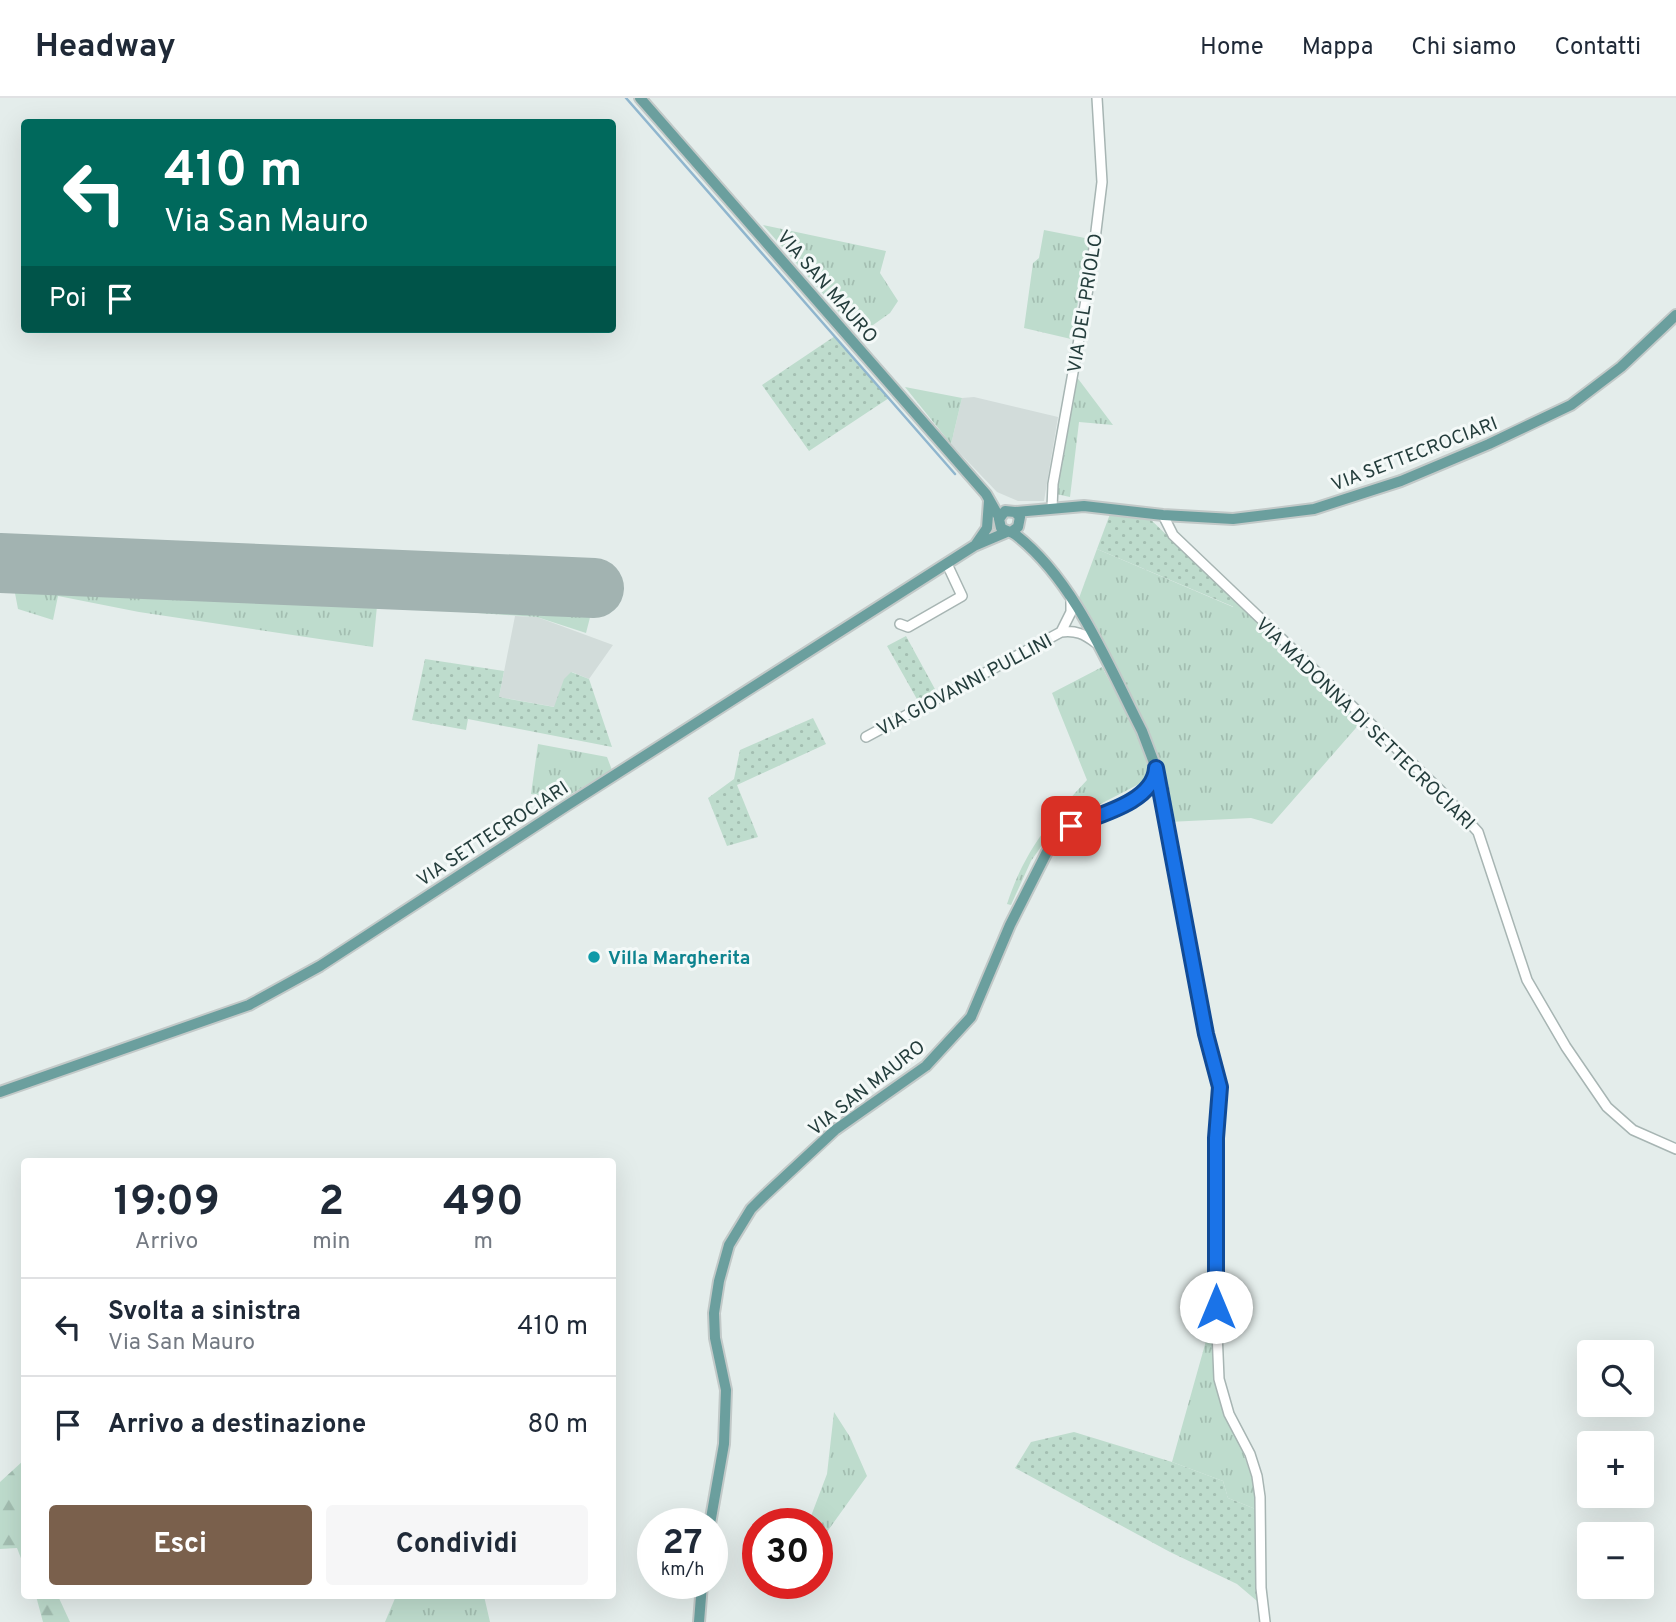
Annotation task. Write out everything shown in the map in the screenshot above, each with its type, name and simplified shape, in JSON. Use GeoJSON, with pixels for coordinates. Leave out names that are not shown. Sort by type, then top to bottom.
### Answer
{"type":"FeatureCollection","features":[{"type":"Feature","properties":{"kind":"main road","name":"VIA SAN MAURO"},"geometry":{"type":"LineString","coordinates":[[640,98],[989,497],[1072,598],[1142,731],[1156,768],[1155,778],[1142,795],[1071,826],[1053,840],[1010,925],[971,1017],[926,1066],[835,1130],[763,1197],[751,1209],[729,1245],[713,1314],[726,1390],[724,1444],[713,1508]]}},
{"type":"Feature","properties":{"kind":"main road","name":"VIA SETTECROCIARI"},"geometry":{"type":"LineString","coordinates":[[0,1092],[249,1005],[320,966],[576,799],[947,564],[1009,521],[1047,509],[1084,506],[1233,519],[1314,509],[1401,481],[1489,444],[1571,405],[1621,367],[1676,315]]}},
{"type":"Feature","properties":{"kind":"main road"},"geometry":{"type":"LineString","coordinates":[[974,546],[987,528],[989,497]]}},
{"type":"Feature","properties":{"kind":"main road"},"geometry":{"type":"LineString","coordinates":[[699,1622],[701,1599]]}},
{"type":"Feature","properties":{"kind":"street","name":"VIA DEL PRIOLO"},"geometry":{"type":"LineString","coordinates":[[1047,509],[1091,272],[1102,182],[1097,98]]}},
{"type":"Feature","properties":{"kind":"street","name":"VIA MADONNA DI SETTECROCIARI"},"geometry":{"type":"LineString","coordinates":[[1163,515],[1172,535],[1440,790],[1478,832],[1527,980],[1566,1047],[1607,1107],[1633,1130],[1676,1149]]}},
{"type":"Feature","properties":{"kind":"street"},"geometry":{"type":"LineString","coordinates":[[900,624],[908,626],[962,596],[947,564]]}},
{"type":"Feature","properties":{"kind":"street","name":"VIA GIOVANNI PULLINI"},"geometry":{"type":"LineString","coordinates":[[1067,629],[1072,598]]}},
{"type":"Feature","properties":{"kind":"street","name":"VIA GIOVANNI PULLINI"},"geometry":{"type":"LineString","coordinates":[[866,737],[1083,619]]}},
{"type":"Feature","properties":{"kind":"street","name":"VIA GIOVANNI PULLINI"},"geometry":{"type":"LineString","coordinates":[[1067,629],[1083,634],[1096,643]]}},
{"type":"Feature","properties":{"kind":"street"},"geometry":{"type":"LineString","coordinates":[[1156,768],[1206,1034],[1220,1087],[1216,1138],[1219,1380],[1229,1414],[1250,1454],[1258,1486],[1261,1588],[1265,1622]]}},
{"type":"Feature","properties":{"kind":"shaded area"},"geometry":{"type":"Polygon","coordinates":[[[974,397],[1058,417],[1044,501],[1018,501],[997,492],[951,444],[962,398],[974,397]]]}},
{"type":"Feature","properties":{"kind":"shaded area"},"geometry":{"type":"Polygon","coordinates":[[[515,616],[537,617],[613,645],[589,679],[572,672],[555,707],[499,697],[515,616]]]}},
{"type":"Feature","properties":{"kind":"green space"},"geometry":{"type":"Polygon","coordinates":[[[763,225],[886,251],[880,273],[898,301],[890,313],[859,335],[763,225]]]}},
{"type":"Feature","properties":{"kind":"green space"},"geometry":{"type":"Polygon","coordinates":[[[1044,230],[1090,239],[1071,339],[1024,328],[1033,263],[1039,258],[1044,230]]]}},
{"type":"Feature","properties":{"kind":"green space"},"geometry":{"type":"Polygon","coordinates":[[[835,336],[889,398],[809,451],[762,385],[835,336]]]}},
{"type":"Feature","properties":{"kind":"green space"},"geometry":{"type":"Polygon","coordinates":[[[1076,376],[1113,425],[1079,422],[1070,497],[1056,494],[1076,376]]]}},
{"type":"Feature","properties":{"kind":"green space"},"geometry":{"type":"Polygon","coordinates":[[[905,387],[962,398],[951,444],[905,387]]]}},
{"type":"Feature","properties":{"kind":"green space"},"geometry":{"type":"Polygon","coordinates":[[[1110,514],[1148,517],[1234,600],[1234,607],[1097,549],[1110,514]]]}},
{"type":"Feature","properties":{"kind":"green space"},"geometry":{"type":"Polygon","coordinates":[[[1097,549],[1233,607],[1234,600],[1362,721],[1272,824],[1251,818],[1168,822],[1158,760],[1079,598],[1097,549]]]}},
{"type":"Feature","properties":{"kind":"green space"},"geometry":{"type":"Polygon","coordinates":[[[0,571],[142,581],[595,598],[586,633],[537,617],[377,606],[373,647],[139,612],[58,596],[53,620],[18,609],[14,588],[2,584],[0,571]]]}},
{"type":"Feature","properties":{"kind":"green space"},"geometry":{"type":"Polygon","coordinates":[[[906,636],[936,691],[918,701],[887,646],[906,636]]]}},
{"type":"Feature","properties":{"kind":"green space"},"geometry":{"type":"Polygon","coordinates":[[[425,659],[504,671],[499,697],[554,707],[564,679],[571,672],[589,679],[612,747],[468,719],[466,730],[412,720],[425,659]]]}},
{"type":"Feature","properties":{"kind":"green space"},"geometry":{"type":"Polygon","coordinates":[[[1102,667],[1145,747],[1150,766],[1143,782],[1054,828],[1031,861],[1011,905],[1007,904],[1030,852],[1061,809],[1087,780],[1052,693],[1102,667]]]}},
{"type":"Feature","properties":{"kind":"green space"},"geometry":{"type":"Polygon","coordinates":[[[813,718],[826,744],[737,785],[758,837],[727,846],[708,798],[734,779],[740,750],[813,718]]]}},
{"type":"Feature","properties":{"kind":"green space"},"geometry":{"type":"Polygon","coordinates":[[[538,744],[607,757],[612,770],[563,799],[531,794],[538,744]]]}},
{"type":"Feature","properties":{"kind":"green space"},"geometry":{"type":"Polygon","coordinates":[[[1213,1316],[1225,1415],[1242,1449],[1259,1499],[1258,1510],[1228,1498],[1223,1481],[1172,1462],[1213,1316]]]}},
{"type":"Feature","properties":{"kind":"green space"},"geometry":{"type":"Polygon","coordinates":[[[834,1412],[850,1437],[867,1476],[833,1523],[833,1508],[814,1508],[827,1474],[834,1412]]]}},
{"type":"Feature","properties":{"kind":"green space"},"geometry":{"type":"Polygon","coordinates":[[[1074,1432],[1172,1462],[1223,1481],[1228,1498],[1258,1510],[1257,1601],[1237,1584],[1170,1552],[1015,1468],[1031,1442],[1074,1432]]]}},
{"type":"Feature","properties":{"kind":"green space"},"geometry":{"type":"Polygon","coordinates":[[[21,1463],[21,1558],[17,1548],[0,1549],[0,1482],[21,1463]]]}},
{"type":"Feature","properties":{"kind":"green space"},"geometry":{"type":"Polygon","coordinates":[[[37,1599],[59,1599],[70,1622],[43,1622],[37,1599]]]}},
{"type":"Feature","properties":{"kind":"green space"},"geometry":{"type":"Polygon","coordinates":[[[395,1599],[485,1599],[490,1622],[385,1622],[395,1599]]]}},
{"type":"Feature","properties":{"kind":"waterway"},"geometry":{"type":"LineString","coordinates":[[626,98],[955,474]]}},
{"type":"Feature","properties":{"kind":"runway"},"geometry":{"type":"LineString","coordinates":[[0,563],[594,588]]}},
{"type":"Feature","properties":{"kind":"place","name":"Villa Margherita"},"geometry":{"type":"Point","coordinates":[594,957]}},
{"type":"Feature","properties":{"kind":"route"},"geometry":{"type":"LineString","coordinates":[[1071,826],[1142,795],[1155,778],[1156,768],[1206,1034],[1220,1087],[1216,1138],[1216,1307]]}}]}
